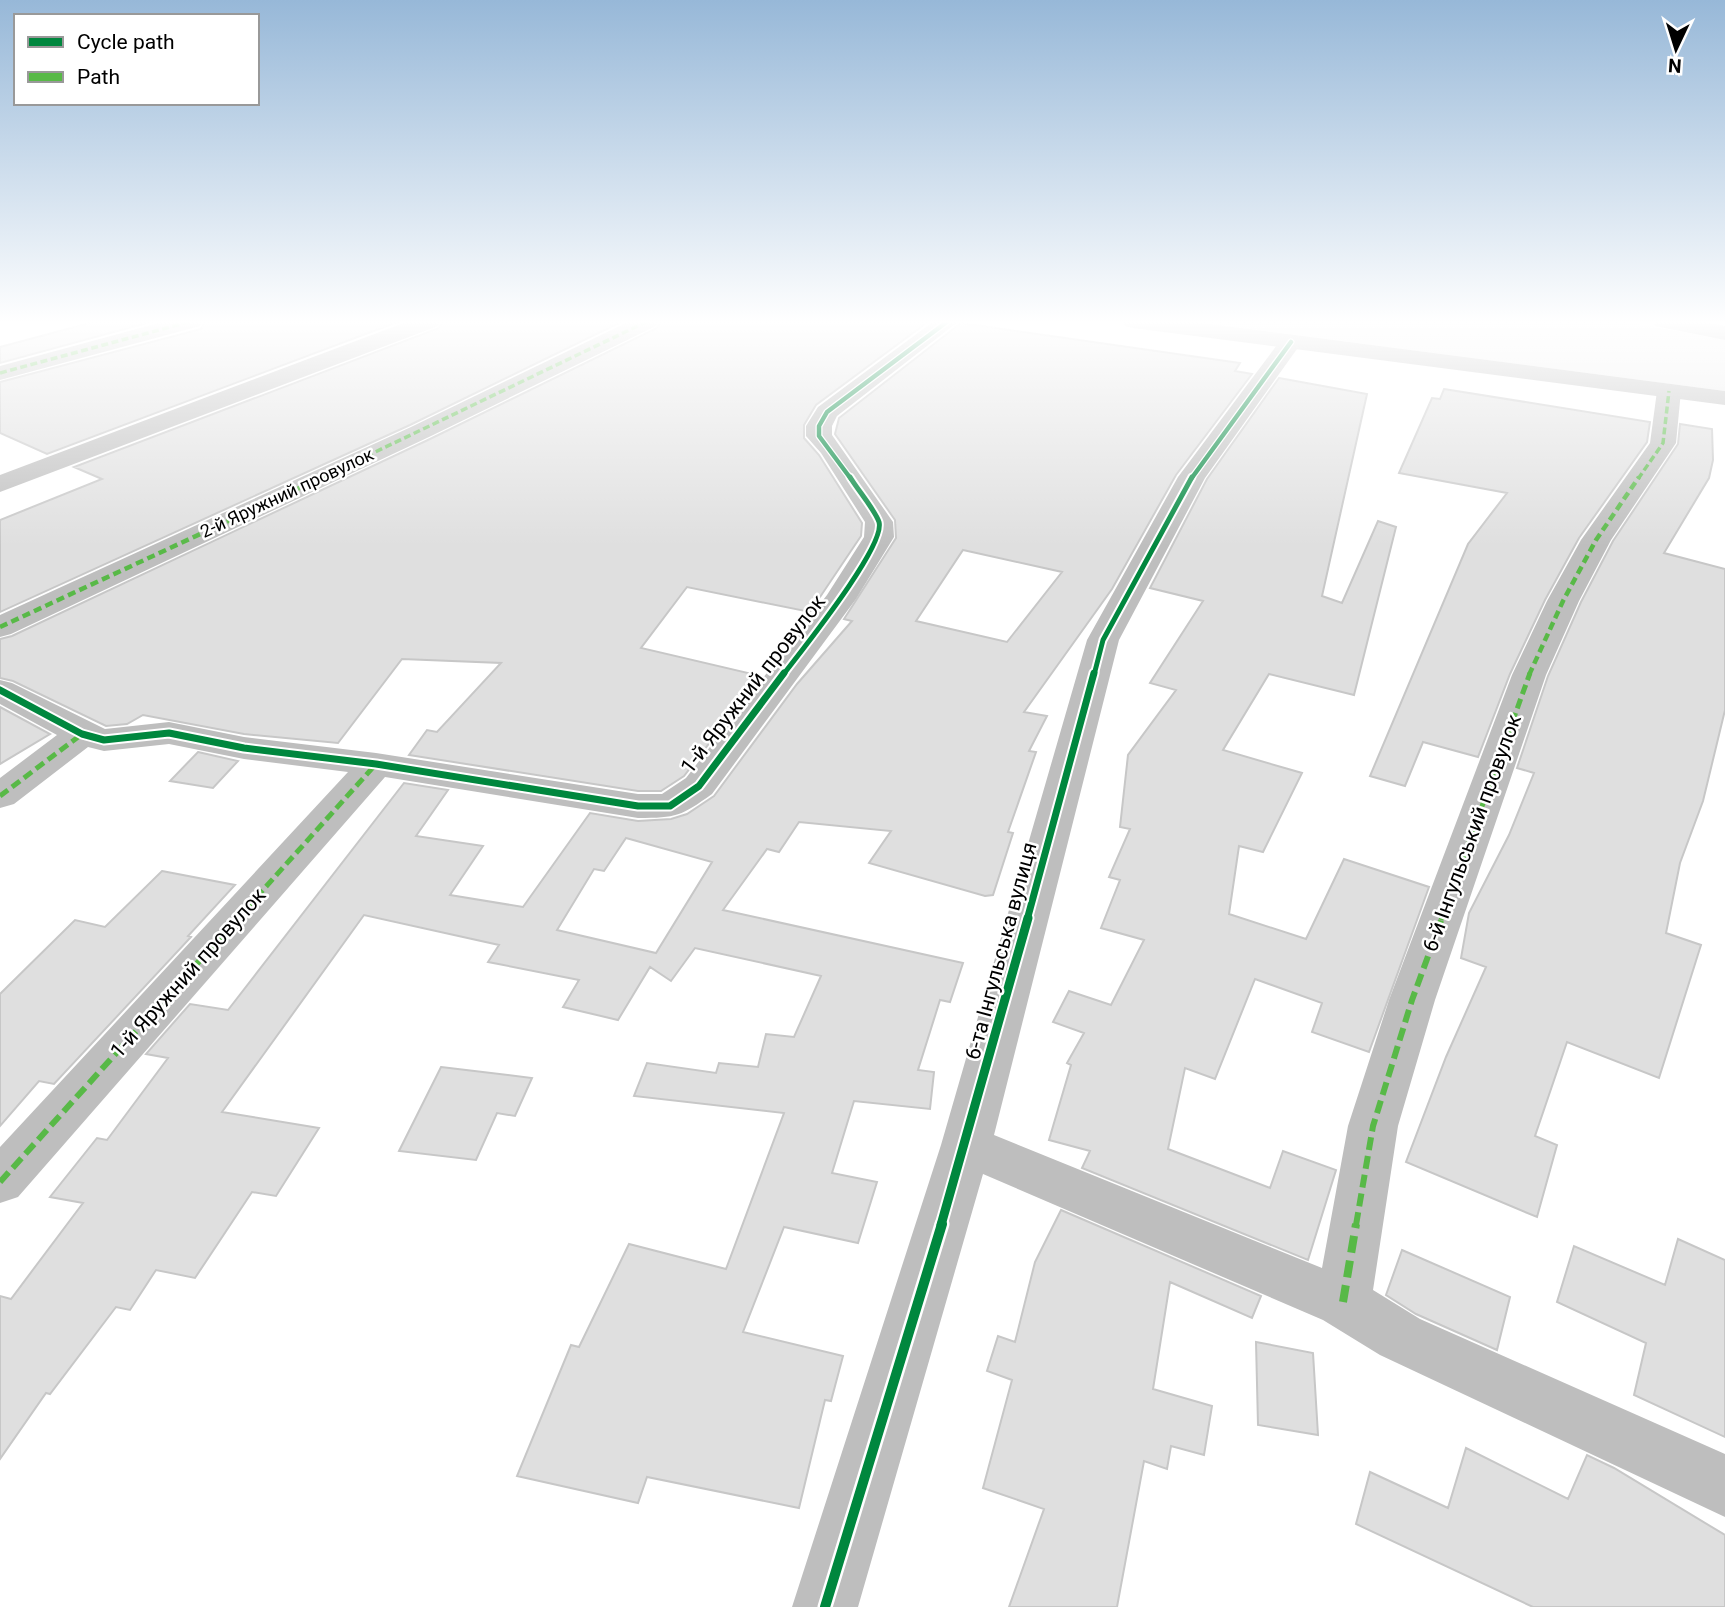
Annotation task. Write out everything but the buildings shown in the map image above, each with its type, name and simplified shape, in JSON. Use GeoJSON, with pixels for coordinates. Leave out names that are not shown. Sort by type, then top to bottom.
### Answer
{"type":"FeatureCollection","features":[{"type":"Feature","properties":{"kind":"street"},"geometry":{"type":"LineString","coordinates":[[0,484],[232,396]]}},
{"type":"Feature","properties":{"kind":"street","name":"2-й Яружний провулок"},"geometry":{"type":"LineString","coordinates":[[0,626],[494,396]]}},
{"type":"Feature","properties":{"kind":"street","name":"1-й Яружний провулок"},"geometry":{"type":"LineString","coordinates":[[82,734],[104,740],[169,733],[244,748],[376,764],[638,806],[670,806],[699,786],[840,599],[879,537],[878,522],[831,449],[819,436],[819,426],[827,412],[848,396]]}},
{"type":"Feature","properties":{"kind":"street","name":"6-та Інгульська вулиця"},"geometry":{"type":"LineString","coordinates":[[825,1607],[966,1145],[1103,639],[1192,477],[1251,396]]}},
{"type":"Feature","properties":{"kind":"street","name":"6-й Інгульський провулок"},"geometry":{"type":"LineString","coordinates":[[1343,1303],[1373,1126],[1412,999],[1529,675],[1563,601],[1596,540],[1663,443],[1668,396]]}},
{"type":"Feature","properties":{"kind":"street"},"geometry":{"type":"LineString","coordinates":[[0,690],[82,734],[0,796]]}},
{"type":"Feature","properties":{"kind":"street","name":"1-й Яружний провулок"},"geometry":{"type":"LineString","coordinates":[[0,1182],[376,764]]}},
{"type":"Feature","properties":{"kind":"street"},"geometry":{"type":"LineString","coordinates":[[966,1145],[1343,1303],[1400,1337],[1725,1486]]}},
{"type":"Feature","properties":{"kind":"marked path"},"geometry":{"type":"LineString","coordinates":[[0,627],[494,396]]}},
{"type":"Feature","properties":{"kind":"marked path"},"geometry":{"type":"LineString","coordinates":[[1343,1302],[1373,1126],[1412,1000],[1529,675],[1563,601],[1596,540],[1663,443],[1668,396]]}},
{"type":"Feature","properties":{"kind":"marked path"},"geometry":{"type":"LineString","coordinates":[[0,796],[82,734]]}},
{"type":"Feature","properties":{"kind":"marked path"},"geometry":{"type":"LineString","coordinates":[[0,1182],[376,764]]}},
{"type":"Feature","properties":{"kind":"cycle path"},"geometry":{"type":"LineString","coordinates":[[0,690],[82,734],[104,740],[169,733],[244,748],[376,764],[638,806],[670,806],[699,786],[840,599],[879,537],[879,522],[831,449],[819,436],[819,426],[827,412],[848,396]]}},
{"type":"Feature","properties":{"kind":"cycle path"},"geometry":{"type":"LineString","coordinates":[[825,1607],[966,1145],[1103,640],[1192,477],[1251,396]]}}]}
